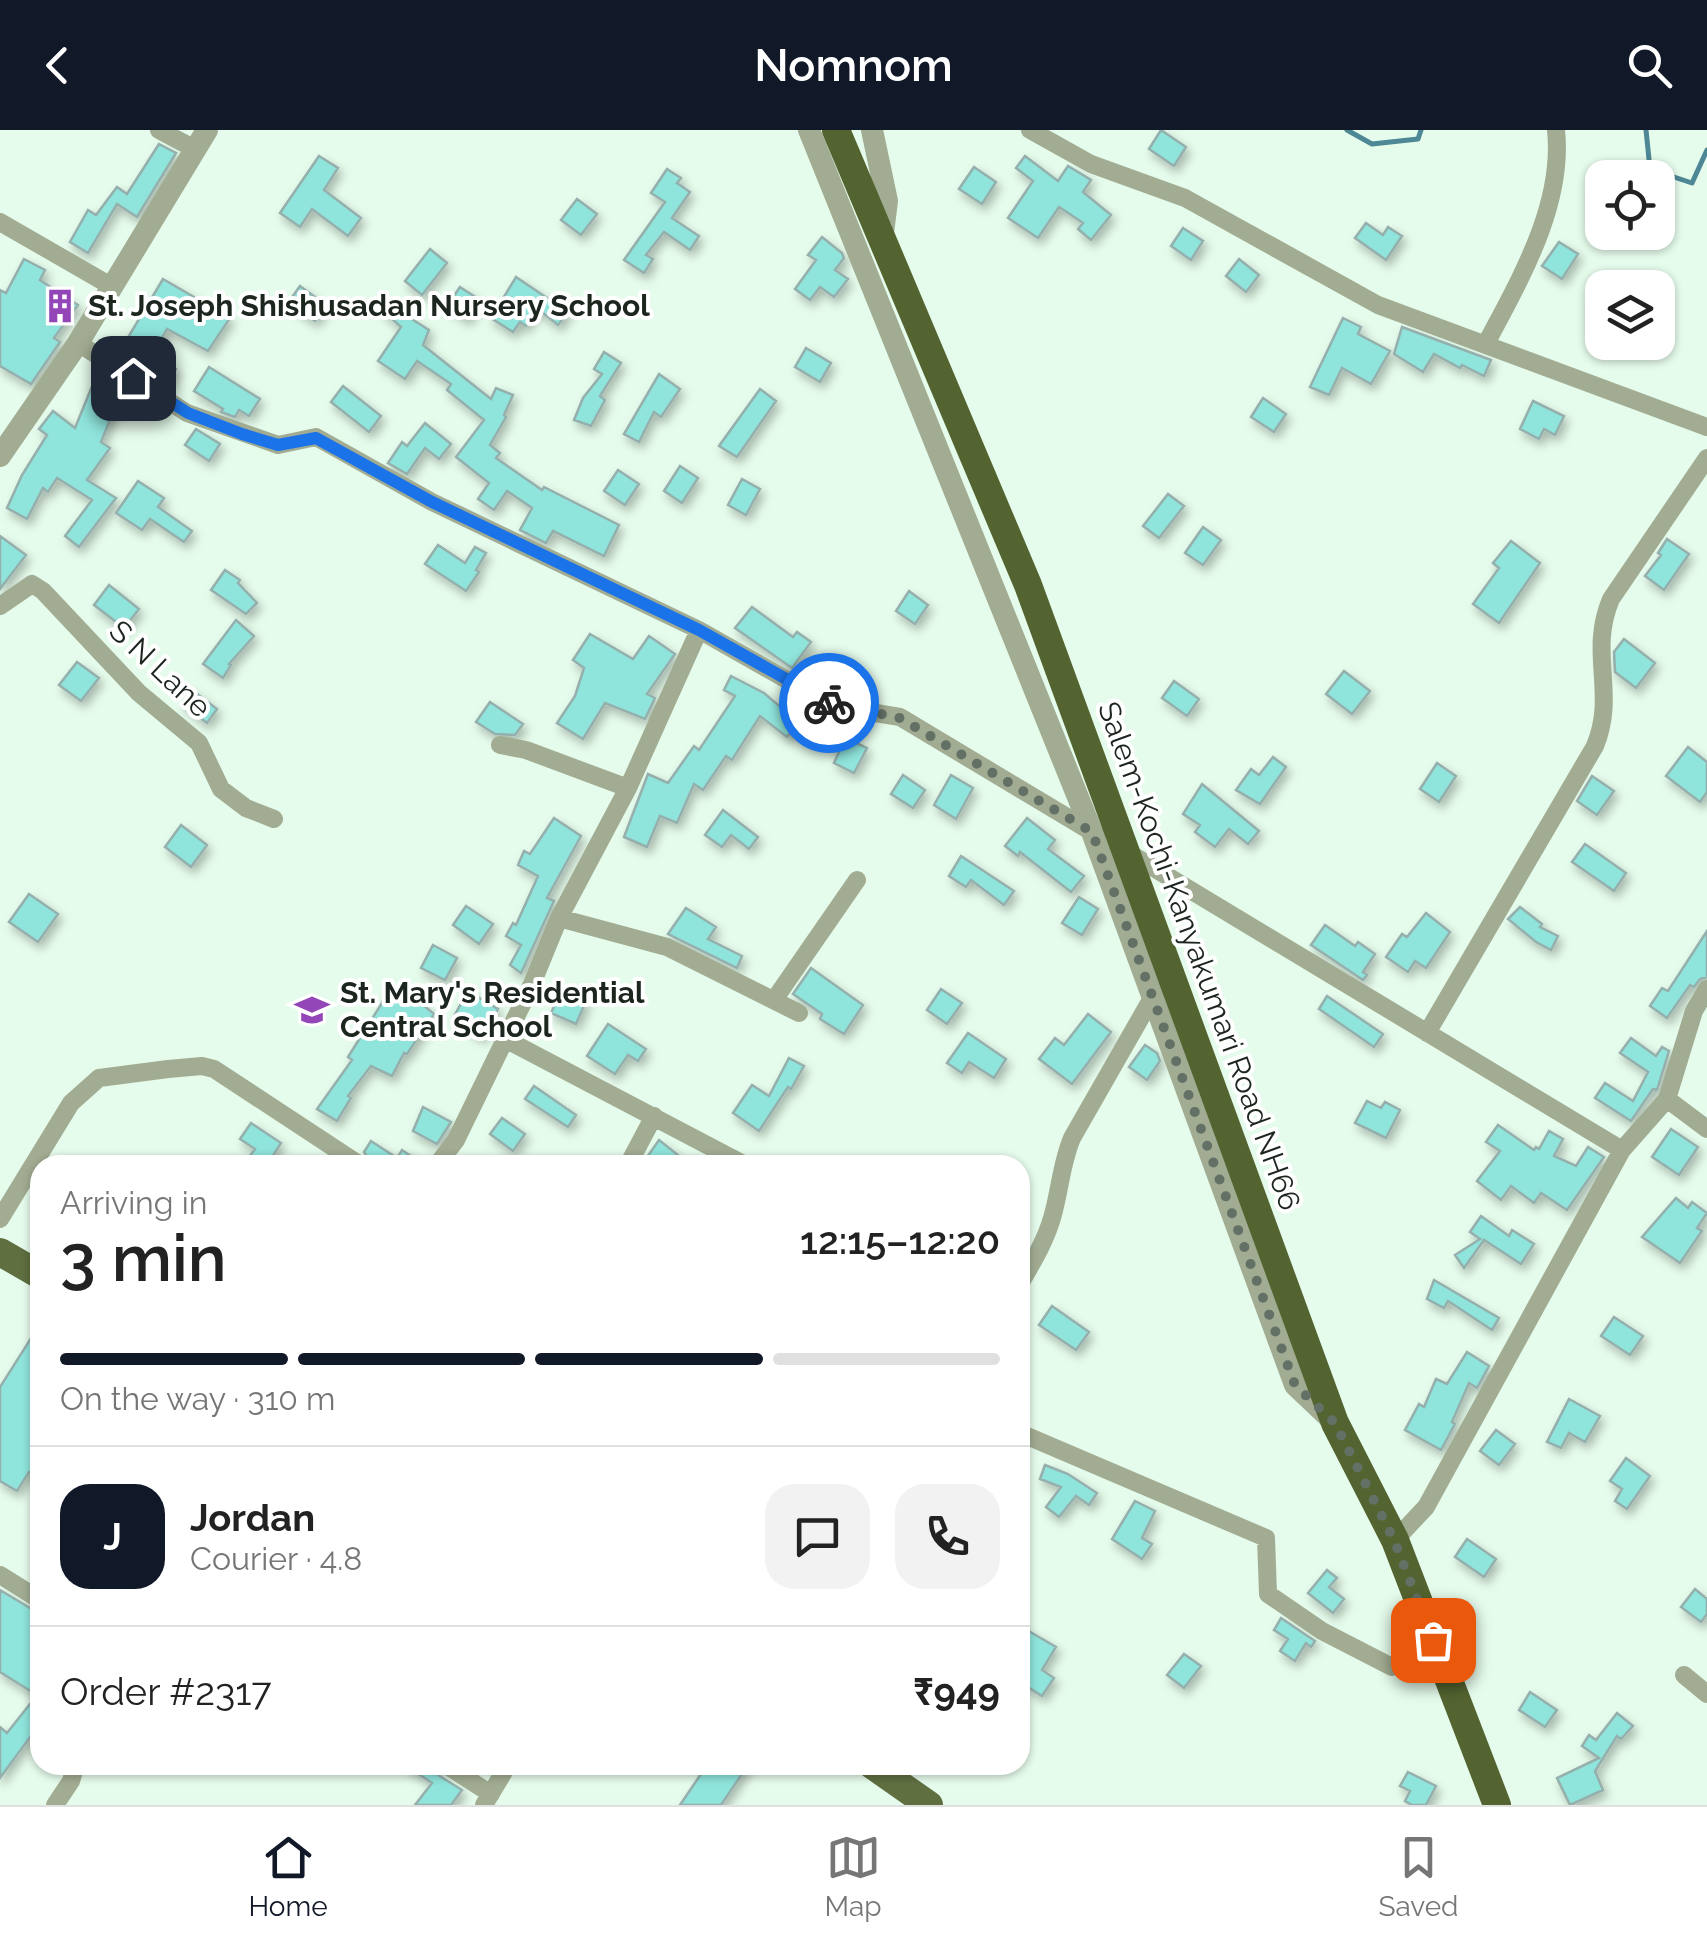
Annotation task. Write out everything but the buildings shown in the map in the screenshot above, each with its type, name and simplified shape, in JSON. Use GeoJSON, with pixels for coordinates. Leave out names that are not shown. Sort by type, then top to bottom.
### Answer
{"type":"FeatureCollection","features":[{"type":"Feature","properties":{"kind":"highway","name":"Salem-Kochi-Kanyakumari Road NH66"},"geometry":{"type":"LineString","coordinates":[[836,130],[1028,585],[1335,1423],[1394,1540],[1497,1805]]}},
{"type":"Feature","properties":{"kind":"main road"},"geometry":{"type":"LineString","coordinates":[[0,1252],[30,1268]]}},
{"type":"Feature","properties":{"kind":"main road"},"geometry":{"type":"LineString","coordinates":[[886,1775],[929,1805]]}},
{"type":"Feature","properties":{"kind":"street"},"geometry":{"type":"LineString","coordinates":[[0,456],[78,343],[201,140],[159,130]]}},
{"type":"Feature","properties":{"kind":"street"},"geometry":{"type":"LineString","coordinates":[[809,130],[1092,832],[1295,1385],[1335,1423]]}},
{"type":"Feature","properties":{"kind":"street"},"geometry":{"type":"LineString","coordinates":[[872,130],[887,201],[882,241]]}},
{"type":"Feature","properties":{"kind":"street"},"geometry":{"type":"LineString","coordinates":[[1030,130],[1092,164],[1185,198],[1378,304],[1707,427]]}},
{"type":"Feature","properties":{"kind":"street"},"geometry":{"type":"LineString","coordinates":[[1487,342],[1528,266],[1554,182],[1556,130]]}},
{"type":"Feature","properties":{"kind":"street"},"geometry":{"type":"LineString","coordinates":[[0,222],[111,286]]}},
{"type":"Feature","properties":{"kind":"street"},"geometry":{"type":"LineString","coordinates":[[78,343],[188,413],[278,445],[316,438],[432,502],[699,630],[833,706],[900,718],[1622,1150]]}},
{"type":"Feature","properties":{"kind":"street"},"geometry":{"type":"LineString","coordinates":[[1427,1034],[1596,746],[1606,713],[1602,621],[1612,599],[1707,458]]}},
{"type":"Feature","properties":{"kind":"street","name":"S N Lane"},"geometry":{"type":"LineString","coordinates":[[0,606],[32,584],[43,591],[139,692],[199,743],[221,789],[246,808],[274,819]]}},
{"type":"Feature","properties":{"kind":"street"},"geometry":{"type":"LineString","coordinates":[[445,1155],[505,1039],[558,918],[628,788],[699,630]]}},
{"type":"Feature","properties":{"kind":"street"},"geometry":{"type":"LineString","coordinates":[[500,745],[526,750],[628,788]]}},
{"type":"Feature","properties":{"kind":"street"},"geometry":{"type":"LineString","coordinates":[[774,1000],[858,880]]}},
{"type":"Feature","properties":{"kind":"street"},"geometry":{"type":"LineString","coordinates":[[558,918],[667,947],[800,1013]]}},
{"type":"Feature","properties":{"kind":"street"},"geometry":{"type":"LineString","coordinates":[[1030,1267],[1052,1219],[1072,1138],[1168,968]]}},
{"type":"Feature","properties":{"kind":"street"},"geometry":{"type":"LineString","coordinates":[[1394,1540],[1426,1507],[1622,1150],[1667,1099],[1694,1011],[1707,989]]}},
{"type":"Feature","properties":{"kind":"street"},"geometry":{"type":"LineString","coordinates":[[505,1039],[726,1155]]}},
{"type":"Feature","properties":{"kind":"street"},"geometry":{"type":"LineString","coordinates":[[39,1155],[71,1103],[99,1078],[202,1066],[214,1068],[345,1155]]}},
{"type":"Feature","properties":{"kind":"street"},"geometry":{"type":"LineString","coordinates":[[1667,1099],[1707,1129]]}},
{"type":"Feature","properties":{"kind":"street"},"geometry":{"type":"LineString","coordinates":[[633,1155],[654,1116]]}},
{"type":"Feature","properties":{"kind":"street"},"geometry":{"type":"LineString","coordinates":[[0,1219],[30,1170]]}},
{"type":"Feature","properties":{"kind":"street"},"geometry":{"type":"LineString","coordinates":[[1030,1437],[1266,1538],[1268,1594],[1322,1631],[1392,1667]]}},
{"type":"Feature","properties":{"kind":"street"},"geometry":{"type":"LineString","coordinates":[[0,1575],[30,1594]]}},
{"type":"Feature","properties":{"kind":"street"},"geometry":{"type":"LineString","coordinates":[[1684,1675],[1707,1694]]}},
{"type":"Feature","properties":{"kind":"street"},"geometry":{"type":"LineString","coordinates":[[55,1805],[74,1775]]}},
{"type":"Feature","properties":{"kind":"street"},"geometry":{"type":"LineString","coordinates":[[458,1775],[487,1800],[502,1775]]}},
{"type":"Feature","properties":{"kind":"waterway"},"geometry":{"type":"LineString","coordinates":[[1347,130],[1372,144],[1418,139],[1421,130]]}},
{"type":"Feature","properties":{"kind":"waterway"},"geometry":{"type":"LineString","coordinates":[[1646,130],[1650,169],[1692,183],[1707,150]]}},
{"type":"Feature","properties":{"kind":"way so far"},"geometry":{"type":"LineString","coordinates":[[829,703],[900,718],[1092,832],[1295,1385],[1335,1423],[1394,1540],[1433,1640]]}},
{"type":"Feature","properties":{"kind":"place","name":"St. Joseph Shishusadan Nursery School"},"geometry":{"type":"Point","coordinates":[60,306]}},
{"type":"Feature","properties":{"kind":"place","name":"St. Mary's Residential Central School"},"geometry":{"type":"Point","coordinates":[312,1010]}},
{"type":"Feature","properties":{"kind":"route"},"geometry":{"type":"LineString","coordinates":[[133,378],[188,413],[242,434],[278,445],[316,438],[432,502],[699,630],[829,703]]}}]}
